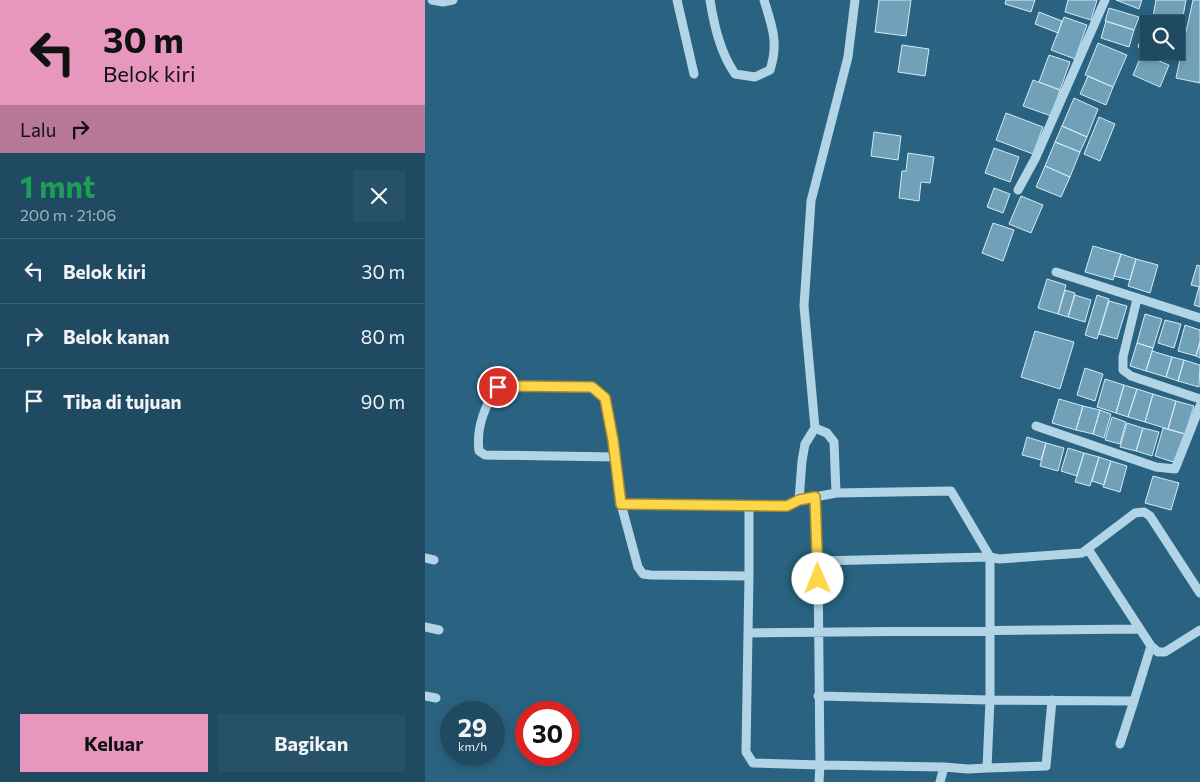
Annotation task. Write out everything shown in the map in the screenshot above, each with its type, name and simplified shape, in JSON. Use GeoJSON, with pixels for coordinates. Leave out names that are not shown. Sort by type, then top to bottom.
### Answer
{"type":"FeatureCollection","features":[{"type":"Feature","properties":{"kind":"street"},"geometry":{"type":"LineString","coordinates":[[432,0],[443,2],[453,0]]}},
{"type":"Feature","properties":{"kind":"street"},"geometry":{"type":"LineString","coordinates":[[677,0],[694,74]]}},
{"type":"Feature","properties":{"kind":"street"},"geometry":{"type":"LineString","coordinates":[[710,0],[720,42],[730,66],[735,74],[755,76],[770,70],[775,54],[773,29],[764,0]]}},
{"type":"Feature","properties":{"kind":"street"},"geometry":{"type":"LineString","coordinates":[[799,500],[805,444],[815,428],[804,306],[811,201],[848,57],[855,0]]}},
{"type":"Feature","properties":{"kind":"street"},"geometry":{"type":"LineString","coordinates":[[1017,190],[1043,141],[1105,0]]}},
{"type":"Feature","properties":{"kind":"street"},"geometry":{"type":"LineString","coordinates":[[1056,272],[1200,318]]}},
{"type":"Feature","properties":{"kind":"street"},"geometry":{"type":"LineString","coordinates":[[1137,299],[1123,357],[1123,370],[1131,376],[1200,399]]}},
{"type":"Feature","properties":{"kind":"street"},"geometry":{"type":"LineString","coordinates":[[615,457],[485,455],[479,451],[478,432],[489,398],[498,387],[592,387],[605,398],[615,457],[621,504],[638,567],[643,574],[749,576]]}},
{"type":"Feature","properties":{"kind":"street"},"geometry":{"type":"LineString","coordinates":[[1036,426],[1156,467],[1175,469],[1200,406]]}},
{"type":"Feature","properties":{"kind":"street"},"geometry":{"type":"LineString","coordinates":[[815,428],[827,433],[834,442],[835,493]]}},
{"type":"Feature","properties":{"kind":"street"},"geometry":{"type":"LineString","coordinates":[[621,504],[787,506],[799,500],[835,493],[951,492],[990,557],[990,700],[987,768]]}},
{"type":"Feature","properties":{"kind":"street"},"geometry":{"type":"LineString","coordinates":[[815,497],[819,632],[819,782]]}},
{"type":"Feature","properties":{"kind":"street"},"geometry":{"type":"LineString","coordinates":[[749,506],[746,752],[753,763],[968,769],[1047,766],[1052,700]]}},
{"type":"Feature","properties":{"kind":"street"},"geometry":{"type":"LineString","coordinates":[[818,561],[990,557],[999,559],[1082,553],[1135,513],[1144,512],[1150,516],[1200,593]]}},
{"type":"Feature","properties":{"kind":"street"},"geometry":{"type":"LineString","coordinates":[[1089,549],[1151,646],[1158,652],[1165,652],[1200,630]]}},
{"type":"Feature","properties":{"kind":"street"},"geometry":{"type":"LineString","coordinates":[[425,627],[439,630]]}},
{"type":"Feature","properties":{"kind":"street"},"geometry":{"type":"LineString","coordinates":[[747,633],[1140,629]]}},
{"type":"Feature","properties":{"kind":"street"},"geometry":{"type":"LineString","coordinates":[[1120,744],[1151,646]]}},
{"type":"Feature","properties":{"kind":"street"},"geometry":{"type":"LineString","coordinates":[[425,696],[436,698]]}},
{"type":"Feature","properties":{"kind":"street"},"geometry":{"type":"LineString","coordinates":[[819,696],[1134,701]]}},
{"type":"Feature","properties":{"kind":"street"},"geometry":{"type":"LineString","coordinates":[[940,782],[944,767]]}},
{"type":"Feature","properties":{"kind":"building"},"geometry":{"type":"Polygon","coordinates":[[[879,0],[911,0],[906,36],[875,32],[879,0]]]}},
{"type":"Feature","properties":{"kind":"building"},"geometry":{"type":"Polygon","coordinates":[[[1006,0],[1035,0],[1031,12],[1005,4],[1006,0]]]}},
{"type":"Feature","properties":{"kind":"building"},"geometry":{"type":"Polygon","coordinates":[[[1068,0],[1097,0],[1091,20],[1065,12],[1068,0]]]}},
{"type":"Feature","properties":{"kind":"building"},"geometry":{"type":"Polygon","coordinates":[[[1116,0],[1142,0],[1139,9],[1116,0]]]}},
{"type":"Feature","properties":{"kind":"building"},"geometry":{"type":"Polygon","coordinates":[[[1156,0],[1186,0],[1183,15],[1153,15],[1156,0]]]}},
{"type":"Feature","properties":{"kind":"building"},"geometry":{"type":"Polygon","coordinates":[[[1193,0],[1200,0],[1200,83],[1176,78],[1180,60],[1185,60],[1185,37],[1193,0]]]}},
{"type":"Feature","properties":{"kind":"building"},"geometry":{"type":"Polygon","coordinates":[[[1109,8],[1139,17],[1134,30],[1105,21],[1109,8]]]}},
{"type":"Feature","properties":{"kind":"building"},"geometry":{"type":"Polygon","coordinates":[[[1039,12],[1062,21],[1058,33],[1035,24],[1039,12]]]}},
{"type":"Feature","properties":{"kind":"building"},"geometry":{"type":"Polygon","coordinates":[[[1064,17],[1087,25],[1075,59],[1051,50],[1064,17]]]}},
{"type":"Feature","properties":{"kind":"building"},"geometry":{"type":"Polygon","coordinates":[[[1106,21],[1134,30],[1129,47],[1101,38],[1106,21]]]}},
{"type":"Feature","properties":{"kind":"building"},"geometry":{"type":"Polygon","coordinates":[[[1098,43],[1127,55],[1113,87],[1085,75],[1098,43]]]}},
{"type":"Feature","properties":{"kind":"building"},"geometry":{"type":"Polygon","coordinates":[[[902,45],[929,49],[925,76],[898,72],[902,45]]]}},
{"type":"Feature","properties":{"kind":"building"},"geometry":{"type":"Polygon","coordinates":[[[1049,55],[1070,62],[1060,90],[1039,82],[1049,55]]]}},
{"type":"Feature","properties":{"kind":"building"},"geometry":{"type":"Polygon","coordinates":[[[1140,59],[1157,60],[1169,65],[1160,87],[1133,75],[1140,59]]]}},
{"type":"Feature","properties":{"kind":"building"},"geometry":{"type":"Polygon","coordinates":[[[1088,76],[1113,87],[1106,105],[1080,94],[1088,76]]]}},
{"type":"Feature","properties":{"kind":"building"},"geometry":{"type":"Polygon","coordinates":[[[1033,80],[1060,90],[1051,116],[1023,106],[1033,80]]]}},
{"type":"Feature","properties":{"kind":"building"},"geometry":{"type":"Polygon","coordinates":[[[1074,98],[1098,109],[1087,137],[1062,126],[1074,98]]]}},
{"type":"Feature","properties":{"kind":"building"},"geometry":{"type":"Polygon","coordinates":[[[1006,113],[1043,127],[1033,154],[996,140],[1006,113]]]}},
{"type":"Feature","properties":{"kind":"building"},"geometry":{"type":"Polygon","coordinates":[[[1099,117],[1115,124],[1100,161],[1084,154],[1099,117]]]}},
{"type":"Feature","properties":{"kind":"building"},"geometry":{"type":"Polygon","coordinates":[[[1062,126],[1087,137],[1080,152],[1055,142],[1062,126]]]}},
{"type":"Feature","properties":{"kind":"building"},"geometry":{"type":"Polygon","coordinates":[[[874,132],[901,136],[898,160],[871,156],[874,132]]]}},
{"type":"Feature","properties":{"kind":"building"},"geometry":{"type":"Polygon","coordinates":[[[1055,142],[1080,152],[1070,177],[1045,166],[1055,142]]]}},
{"type":"Feature","properties":{"kind":"building"},"geometry":{"type":"Polygon","coordinates":[[[994,148],[1019,157],[1010,182],[985,173],[994,148]]]}},
{"type":"Feature","properties":{"kind":"building"},"geometry":{"type":"Polygon","coordinates":[[[908,153],[934,157],[930,183],[921,182],[919,201],[899,198],[902,171],[906,171],[908,153]]]}},
{"type":"Feature","properties":{"kind":"building"},"geometry":{"type":"Polygon","coordinates":[[[1045,166],[1070,177],[1061,197],[1036,187],[1045,166]]]}},
{"type":"Feature","properties":{"kind":"building"},"geometry":{"type":"Polygon","coordinates":[[[994,188],[1010,194],[1003,213],[987,207],[994,188]]]}},
{"type":"Feature","properties":{"kind":"building"},"geometry":{"type":"Polygon","coordinates":[[[1021,196],[1043,205],[1031,233],[1009,224],[1021,196]]]}},
{"type":"Feature","properties":{"kind":"building"},"geometry":{"type":"Polygon","coordinates":[[[993,223],[1014,230],[1003,261],[982,253],[993,223]]]}},
{"type":"Feature","properties":{"kind":"building"},"geometry":{"type":"Polygon","coordinates":[[[1093,246],[1121,254],[1113,280],[1085,272],[1093,246]]]}},
{"type":"Feature","properties":{"kind":"building"},"geometry":{"type":"Polygon","coordinates":[[[1121,254],[1136,259],[1130,280],[1114,276],[1121,254]]]}},
{"type":"Feature","properties":{"kind":"building"},"geometry":{"type":"Polygon","coordinates":[[[1136,259],[1158,265],[1150,293],[1128,286],[1136,259]]]}},
{"type":"Feature","properties":{"kind":"building"},"geometry":{"type":"Polygon","coordinates":[[[1197,265],[1200,266],[1200,287],[1191,285],[1197,265]]]}},
{"type":"Feature","properties":{"kind":"building"},"geometry":{"type":"Polygon","coordinates":[[[1047,279],[1066,285],[1058,314],[1038,308],[1047,279]]]}},
{"type":"Feature","properties":{"kind":"building"},"geometry":{"type":"Polygon","coordinates":[[[1200,287],[1200,307],[1194,305],[1200,287]]]}},
{"type":"Feature","properties":{"kind":"building"},"geometry":{"type":"Polygon","coordinates":[[[1065,290],[1075,293],[1068,317],[1058,314],[1065,290]]]}},
{"type":"Feature","properties":{"kind":"building"},"geometry":{"type":"Polygon","coordinates":[[[1075,295],[1091,300],[1085,322],[1068,317],[1075,295]]]}},
{"type":"Feature","properties":{"kind":"building"},"geometry":{"type":"Polygon","coordinates":[[[1097,295],[1109,299],[1097,339],[1085,335],[1097,295]]]}},
{"type":"Feature","properties":{"kind":"building"},"geometry":{"type":"Polygon","coordinates":[[[1109,301],[1127,306],[1117,339],[1099,334],[1109,301]]]}},
{"type":"Feature","properties":{"kind":"building"},"geometry":{"type":"Polygon","coordinates":[[[1145,314],[1162,319],[1153,348],[1137,343],[1145,314]]]}},
{"type":"Feature","properties":{"kind":"building"},"geometry":{"type":"Polygon","coordinates":[[[1165,320],[1181,324],[1174,348],[1158,343],[1165,320]]]}},
{"type":"Feature","properties":{"kind":"building"},"geometry":{"type":"Polygon","coordinates":[[[1185,325],[1200,330],[1200,342],[1196,356],[1178,351],[1185,325]]]}},
{"type":"Feature","properties":{"kind":"building"},"geometry":{"type":"Polygon","coordinates":[[[1035,331],[1074,342],[1060,389],[1021,377],[1035,331]]]}},
{"type":"Feature","properties":{"kind":"building"},"geometry":{"type":"Polygon","coordinates":[[[1200,342],[1200,358],[1196,356],[1200,342]]]}},
{"type":"Feature","properties":{"kind":"building"},"geometry":{"type":"Polygon","coordinates":[[[1137,343],[1153,348],[1146,371],[1130,366],[1137,343]]]}},
{"type":"Feature","properties":{"kind":"building"},"geometry":{"type":"Polygon","coordinates":[[[1152,351],[1172,357],[1166,377],[1146,371],[1152,351]]]}},
{"type":"Feature","properties":{"kind":"building"},"geometry":{"type":"Polygon","coordinates":[[[1172,357],[1184,360],[1178,381],[1166,377],[1172,357]]]}},
{"type":"Feature","properties":{"kind":"building"},"geometry":{"type":"Polygon","coordinates":[[[1184,360],[1200,365],[1199,387],[1178,381],[1184,360]]]}},
{"type":"Feature","properties":{"kind":"building"},"geometry":{"type":"Polygon","coordinates":[[[1085,368],[1103,374],[1095,401],[1077,395],[1085,368]]]}},
{"type":"Feature","properties":{"kind":"building"},"geometry":{"type":"Polygon","coordinates":[[[1105,379],[1124,385],[1116,413],[1097,407],[1105,379]]]}},
{"type":"Feature","properties":{"kind":"building"},"geometry":{"type":"Polygon","coordinates":[[[1124,385],[1137,389],[1128,417],[1116,413],[1124,385]]]}},
{"type":"Feature","properties":{"kind":"building"},"geometry":{"type":"Polygon","coordinates":[[[1137,389],[1153,394],[1145,422],[1128,417],[1137,389]]]}},
{"type":"Feature","properties":{"kind":"building"},"geometry":{"type":"Polygon","coordinates":[[[1153,394],[1176,401],[1168,429],[1145,422],[1153,394]]]}},
{"type":"Feature","properties":{"kind":"building"},"geometry":{"type":"Polygon","coordinates":[[[1059,399],[1083,406],[1076,430],[1052,423],[1059,399]]]}},
{"type":"Feature","properties":{"kind":"building"},"geometry":{"type":"Polygon","coordinates":[[[1176,401],[1194,406],[1185,434],[1168,429],[1176,401]]]}},
{"type":"Feature","properties":{"kind":"building"},"geometry":{"type":"Polygon","coordinates":[[[1083,406],[1100,410],[1093,434],[1076,430],[1083,406]]]}},
{"type":"Feature","properties":{"kind":"building"},"geometry":{"type":"Polygon","coordinates":[[[1100,410],[1111,414],[1104,438],[1093,434],[1100,410]]]}},
{"type":"Feature","properties":{"kind":"building"},"geometry":{"type":"Polygon","coordinates":[[[1112,417],[1126,422],[1120,444],[1105,440],[1112,417]]]}},
{"type":"Feature","properties":{"kind":"building"},"geometry":{"type":"Polygon","coordinates":[[[1127,423],[1143,428],[1136,451],[1120,447],[1127,423]]]}},
{"type":"Feature","properties":{"kind":"building"},"geometry":{"type":"Polygon","coordinates":[[[1143,428],[1159,432],[1152,456],[1136,451],[1143,428]]]}},
{"type":"Feature","properties":{"kind":"building"},"geometry":{"type":"Polygon","coordinates":[[[1163,428],[1185,434],[1176,463],[1155,456],[1163,428]]]}},
{"type":"Feature","properties":{"kind":"building"},"geometry":{"type":"Polygon","coordinates":[[[1027,437],[1046,443],[1041,460],[1022,455],[1027,437]]]}},
{"type":"Feature","properties":{"kind":"building"},"geometry":{"type":"Polygon","coordinates":[[[1046,443],[1064,448],[1058,471],[1040,466],[1046,443]]]}},
{"type":"Feature","properties":{"kind":"building"},"geometry":{"type":"Polygon","coordinates":[[[1068,448],[1084,453],[1077,476],[1061,471],[1068,448]]]}},
{"type":"Feature","properties":{"kind":"building"},"geometry":{"type":"Polygon","coordinates":[[[1084,453],[1099,457],[1090,486],[1075,482],[1084,453]]]}},
{"type":"Feature","properties":{"kind":"building"},"geometry":{"type":"Polygon","coordinates":[[[1099,457],[1111,461],[1104,485],[1092,481],[1099,457]]]}},
{"type":"Feature","properties":{"kind":"building"},"geometry":{"type":"Polygon","coordinates":[[[1111,461],[1127,466],[1120,492],[1103,487],[1111,461]]]}},
{"type":"Feature","properties":{"kind":"building"},"geometry":{"type":"Polygon","coordinates":[[[1153,476],[1179,483],[1171,510],[1145,503],[1153,476]]]}},
{"type":"Feature","properties":{"kind":"route"},"geometry":{"type":"LineString","coordinates":[[498,387],[592,387],[605,398],[611,424],[621,504],[787,506],[799,500],[815,497],[818,579]]}}]}
